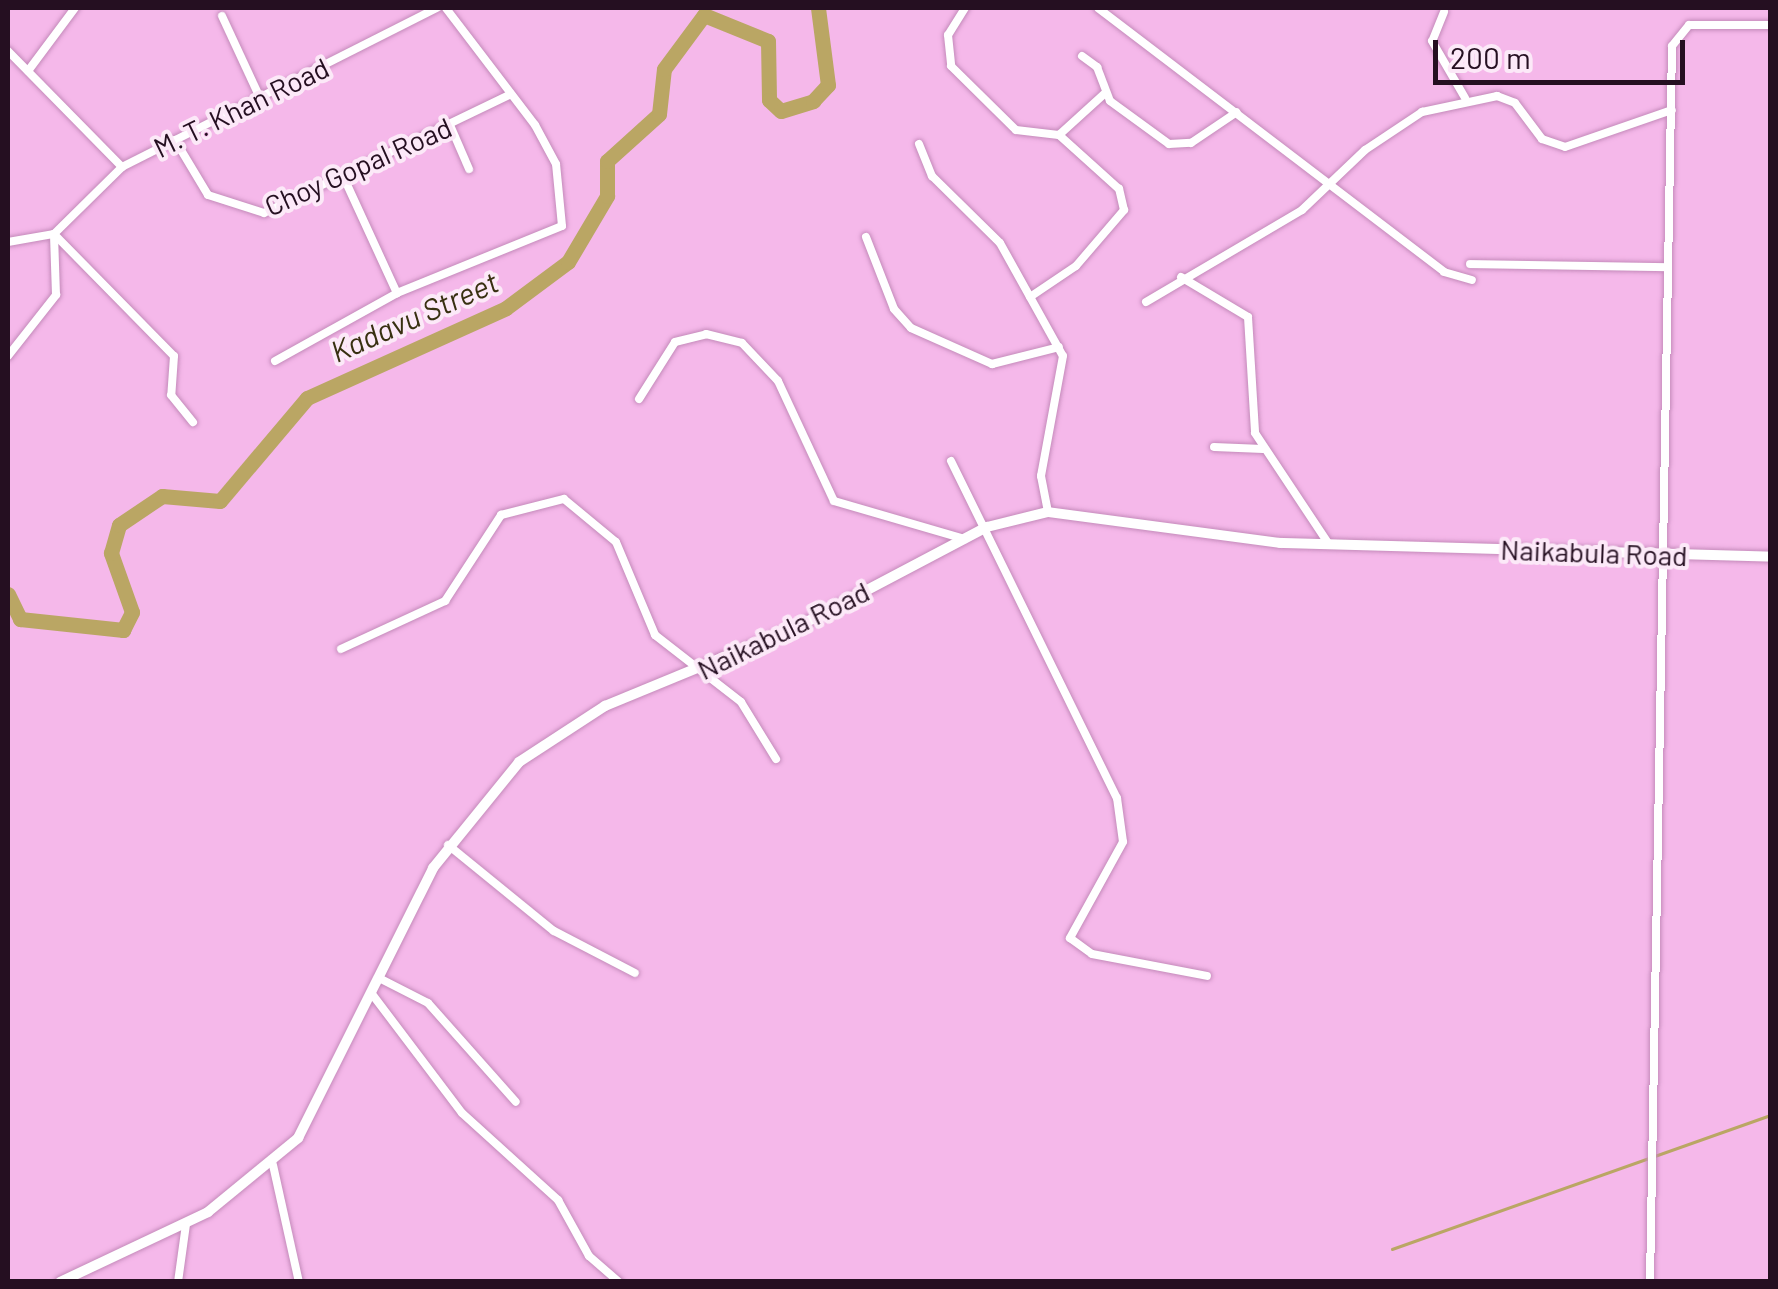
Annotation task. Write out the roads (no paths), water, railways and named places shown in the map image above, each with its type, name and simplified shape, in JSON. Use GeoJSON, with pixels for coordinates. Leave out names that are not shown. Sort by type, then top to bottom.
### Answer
{"type":"FeatureCollection","features":[{"type":"Feature","properties":{"kind":"street"},"geometry":{"type":"LineString","coordinates":[[28,71],[75,8]]}},
{"type":"Feature","properties":{"kind":"street"},"geometry":{"type":"LineString","coordinates":[[408,8],[417,20]]}},
{"type":"Feature","properties":{"kind":"street","name":"M. T. Khan Road"},"geometry":{"type":"LineString","coordinates":[[58,230],[122,168],[437,8]]}},
{"type":"Feature","properties":{"kind":"street"},"geometry":{"type":"LineString","coordinates":[[275,361],[396,293],[562,226],[556,164],[512,94],[446,8]]}},
{"type":"Feature","properties":{"kind":"street"},"geometry":{"type":"LineString","coordinates":[[965,8],[948,35],[951,66],[1016,130],[1059,135],[1119,189],[1124,210],[1076,266],[1030,296]]}},
{"type":"Feature","properties":{"kind":"street"},"geometry":{"type":"LineString","coordinates":[[1098,8],[1334,181],[1444,272],[1472,280]]}},
{"type":"Feature","properties":{"kind":"street"},"geometry":{"type":"LineString","coordinates":[[1444,12],[1432,41],[1466,98]]}},
{"type":"Feature","properties":{"kind":"street"},"geometry":{"type":"LineString","coordinates":[[222,16],[260,98]]}},
{"type":"Feature","properties":{"kind":"street"},"geometry":{"type":"LineString","coordinates":[[1650,1282],[1647,1161],[1658,554],[1674,35],[1700,23],[1770,25]]}},
{"type":"Feature","properties":{"kind":"street"},"geometry":{"type":"LineString","coordinates":[[8,50],[122,168]]}},
{"type":"Feature","properties":{"kind":"street"},"geometry":{"type":"LineString","coordinates":[[1082,56],[1097,67],[1104,94],[1176,146],[1237,112]]}},
{"type":"Feature","properties":{"kind":"street","name":"Choy Gopal Road"},"geometry":{"type":"LineString","coordinates":[[174,140],[208,195],[239,212],[264,213],[344,178],[512,94]]}},
{"type":"Feature","properties":{"kind":"street"},"geometry":{"type":"LineString","coordinates":[[1059,135],[1104,94]]}},
{"type":"Feature","properties":{"kind":"street"},"geometry":{"type":"LineString","coordinates":[[1146,302],[1302,210],[1386,133],[1466,98],[1508,99],[1542,139],[1565,148],[1672,110]]}},
{"type":"Feature","properties":{"kind":"street"},"geometry":{"type":"LineString","coordinates":[[450,125],[470,168]]}},
{"type":"Feature","properties":{"kind":"street"},"geometry":{"type":"LineString","coordinates":[[919,144],[924,166],[1000,243],[1059,347],[1066,379],[1041,476],[1048,512]]}},
{"type":"Feature","properties":{"kind":"street"},"geometry":{"type":"LineString","coordinates":[[344,178],[396,293]]}},
{"type":"Feature","properties":{"kind":"street"},"geometry":{"type":"LineString","coordinates":[[8,242],[58,230]]}},
{"type":"Feature","properties":{"kind":"street"},"geometry":{"type":"LineString","coordinates":[[8,356],[56,294],[58,230]]}},
{"type":"Feature","properties":{"kind":"street"},"geometry":{"type":"LineString","coordinates":[[58,230],[174,356],[171,394],[193,422]]}},
{"type":"Feature","properties":{"kind":"street"},"geometry":{"type":"LineString","coordinates":[[866,237],[894,309],[911,328],[992,364],[1059,347]]}},
{"type":"Feature","properties":{"kind":"street"},"geometry":{"type":"LineString","coordinates":[[1470,264],[1666,267]]}},
{"type":"Feature","properties":{"kind":"street"},"geometry":{"type":"LineString","coordinates":[[1181,278],[1248,317],[1252,421],[1263,449],[1328,542]]}},
{"type":"Feature","properties":{"kind":"street"},"geometry":{"type":"LineString","coordinates":[[639,399],[675,342],[706,334],[742,343],[778,380],[834,501],[965,540]]}},
{"type":"Feature","properties":{"kind":"street"},"geometry":{"type":"LineString","coordinates":[[1214,447],[1263,449]]}},
{"type":"Feature","properties":{"kind":"street"},"geometry":{"type":"LineString","coordinates":[[951,461],[1123,822],[1123,842],[1070,938],[1092,954],[1207,976]]}},
{"type":"Feature","properties":{"kind":"street"},"geometry":{"type":"LineString","coordinates":[[340,650],[445,601],[501,515],[564,499],[616,542],[647,624],[741,702],[776,760]]}},
{"type":"Feature","properties":{"kind":"street","name":"Naikabula Road"},"geometry":{"type":"LineString","coordinates":[[60,1282],[186,1224],[273,1164],[323,1100],[379,978],[448,845],[519,762],[606,706],[702,671],[984,529],[1048,512],[1328,542],[1770,557]]}},
{"type":"Feature","properties":{"kind":"street"},"geometry":{"type":"LineString","coordinates":[[448,845],[554,931],[635,973]]}},
{"type":"Feature","properties":{"kind":"street"},"geometry":{"type":"LineString","coordinates":[[379,978],[428,1003],[516,1102]]}},
{"type":"Feature","properties":{"kind":"street"},"geometry":{"type":"LineString","coordinates":[[372,994],[462,1113],[565,1208],[612,1280]]}},
{"type":"Feature","properties":{"kind":"street"},"geometry":{"type":"LineString","coordinates":[[273,1164],[300,1282]]}},
{"type":"Feature","properties":{"kind":"street"},"geometry":{"type":"LineString","coordinates":[[178,1282],[186,1224]]}},
{"type":"Feature","properties":{"kind":"waterway","name":"Kadavu Street"},"geometry":{"type":"LineString","coordinates":[[8,594],[20,619],[123,630],[132,612],[111,553],[119,525],[162,496],[220,501],[307,398],[506,308],[568,262],[607,196],[607,161],[659,114],[664,69],[704,15],[768,41],[769,100],[781,111],[813,101],[828,85],[818,8]]}},
{"type":"Feature","properties":{"kind":"waterway"},"geometry":{"type":"LineString","coordinates":[[1392,1249],[1770,1115]]}}]}
